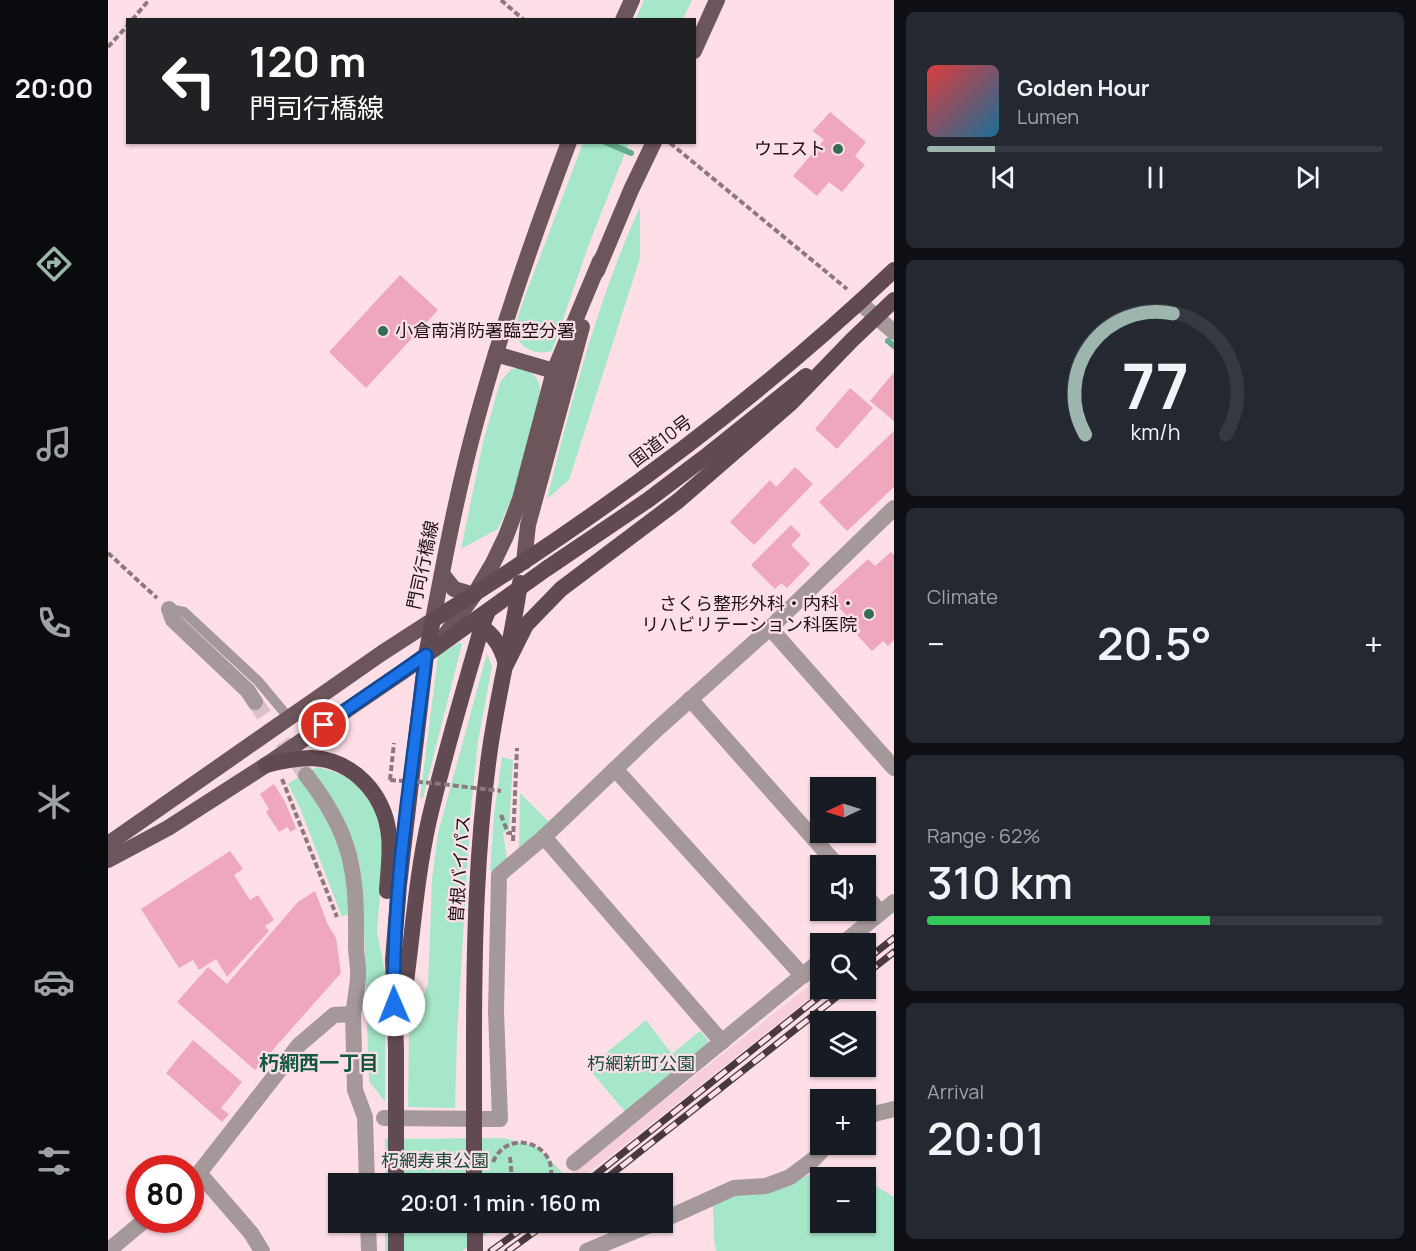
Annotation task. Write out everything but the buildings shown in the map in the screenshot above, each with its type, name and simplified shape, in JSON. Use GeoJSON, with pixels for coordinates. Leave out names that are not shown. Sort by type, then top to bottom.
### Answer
{"type":"FeatureCollection","features":[{"type":"Feature","properties":{"kind":"highway","name":"国道10号"},"geometry":{"type":"LineString","coordinates":[[433,620],[550,544],[656,470],[755,394],[860,303],[894,270]]}},
{"type":"Feature","properties":{"kind":"highway"},"geometry":{"type":"LineString","coordinates":[[506,665],[526,626],[561,589],[686,493],[791,403],[894,300]]}},
{"type":"Feature","properties":{"kind":"highway"},"geometry":{"type":"LineString","coordinates":[[475,620],[677,478],[852,340]]}},
{"type":"Feature","properties":{"kind":"highway"},"geometry":{"type":"LineString","coordinates":[[396,1050],[429,820],[475,620],[524,561]]}},
{"type":"Feature","properties":{"kind":"highway","name":"曽根バイパス"},"geometry":{"type":"LineString","coordinates":[[474,1173],[474,956],[477,882],[490,751],[524,561]]}},
{"type":"Feature","properties":{"kind":"highway"},"geometry":{"type":"LineString","coordinates":[[474,595],[497,594],[519,589]]}},
{"type":"Feature","properties":{"kind":"highway"},"geometry":{"type":"LineString","coordinates":[[396,1173],[393,960],[399,885],[426,655],[433,620]]}},
{"type":"Feature","properties":{"kind":"highway"},"geometry":{"type":"LineString","coordinates":[[475,620],[498,642],[506,665]]}},
{"type":"Feature","properties":{"kind":"highway"},"geometry":{"type":"LineString","coordinates":[[273,769],[288,760],[310,758],[325,760],[339,764],[353,772],[374,792],[382,807],[389,836],[390,854],[385,917],[393,960]]}},
{"type":"Feature","properties":{"kind":"highway"},"geometry":{"type":"LineString","coordinates":[[396,1233],[396,1251]]}},
{"type":"Feature","properties":{"kind":"highway"},"geometry":{"type":"LineString","coordinates":[[475,1233],[475,1251]]}},
{"type":"Feature","properties":{"kind":"main road"},"geometry":{"type":"LineString","coordinates":[[624,18],[632,0]]}},
{"type":"Feature","properties":{"kind":"main road"},"geometry":{"type":"LineString","coordinates":[[696,47],[717,0]]}},
{"type":"Feature","properties":{"kind":"main road","name":"門司行橋線"},"geometry":{"type":"LineString","coordinates":[[108,844],[433,620],[477,415],[538,225],[568,144]]}},
{"type":"Feature","properties":{"kind":"main road"},"geometry":{"type":"LineString","coordinates":[[475,620],[474,595],[498,554],[520,499],[600,261],[653,144]]}},
{"type":"Feature","properties":{"kind":"main road"},"geometry":{"type":"LineString","coordinates":[[496,354],[561,373]]}},
{"type":"Feature","properties":{"kind":"main road"},"geometry":{"type":"LineString","coordinates":[[524,561],[528,525],[561,373]]}},
{"type":"Feature","properties":{"kind":"main road"},"geometry":{"type":"LineString","coordinates":[[528,525],[531,535],[536,540],[550,544]]}},
{"type":"Feature","properties":{"kind":"main road"},"geometry":{"type":"LineString","coordinates":[[442,574],[454,588],[474,595]]}},
{"type":"Feature","properties":{"kind":"main road"},"geometry":{"type":"LineString","coordinates":[[433,620],[475,620]]}},
{"type":"Feature","properties":{"kind":"main road"},"geometry":{"type":"LineString","coordinates":[[108,860],[273,769],[475,620]]}},
{"type":"Feature","properties":{"kind":"street"},"geometry":{"type":"LineString","coordinates":[[860,303],[894,332]]}},
{"type":"Feature","properties":{"kind":"street"},"geometry":{"type":"LineString","coordinates":[[365,1117],[500,1119],[496,1011],[499,875],[544,837],[690,699],[770,628],[894,508]]}},
{"type":"Feature","properties":{"kind":"street"},"geometry":{"type":"LineString","coordinates":[[169,609],[173,620],[248,691],[255,702]]}},
{"type":"Feature","properties":{"kind":"street"},"geometry":{"type":"LineString","coordinates":[[770,628],[894,768]]}},
{"type":"Feature","properties":{"kind":"street"},"geometry":{"type":"LineString","coordinates":[[690,699],[828,855]]}},
{"type":"Feature","properties":{"kind":"street"},"geometry":{"type":"LineString","coordinates":[[615,769],[803,976]]}},
{"type":"Feature","properties":{"kind":"street"},"geometry":{"type":"LineString","coordinates":[[306,775],[323,797],[346,842],[353,869],[358,976],[354,1014],[355,1090],[365,1117],[367,1173]]}},
{"type":"Feature","properties":{"kind":"street"},"geometry":{"type":"LineString","coordinates":[[544,837],[722,1042]]}},
{"type":"Feature","properties":{"kind":"street"},"geometry":{"type":"LineString","coordinates":[[855,933],[894,902]]}},
{"type":"Feature","properties":{"kind":"street"},"geometry":{"type":"LineString","coordinates":[[876,907],[880,912]]}},
{"type":"Feature","properties":{"kind":"street"},"geometry":{"type":"LineString","coordinates":[[574,1163],[810,970]]}},
{"type":"Feature","properties":{"kind":"street"},"geometry":{"type":"LineString","coordinates":[[204,1166],[299,1045],[334,1015],[354,1014]]}},
{"type":"Feature","properties":{"kind":"street"},"geometry":{"type":"LineString","coordinates":[[876,1114],[894,1109]]}},
{"type":"Feature","properties":{"kind":"street"},"geometry":{"type":"LineString","coordinates":[[673,1215],[734,1188],[766,1186],[790,1177],[818,1155]]}},
{"type":"Feature","properties":{"kind":"street"},"geometry":{"type":"LineString","coordinates":[[204,1186],[251,1233],[262,1251]]}},
{"type":"Feature","properties":{"kind":"street"},"geometry":{"type":"LineString","coordinates":[[108,1251],[129,1233]]}},
{"type":"Feature","properties":{"kind":"street"},"geometry":{"type":"LineString","coordinates":[[368,1233],[369,1251]]}},
{"type":"Feature","properties":{"kind":"street"},"geometry":{"type":"LineString","coordinates":[[587,1251],[630,1233]]}},
{"type":"Feature","properties":{"kind":"lane"},"geometry":{"type":"LineString","coordinates":[[169,609],[184,612],[258,681],[289,718]]}},
{"type":"Feature","properties":{"kind":"path"},"geometry":{"type":"LineString","coordinates":[[134,18],[149,0]]}},
{"type":"Feature","properties":{"kind":"path"},"geometry":{"type":"LineString","coordinates":[[501,0],[522,18]]}},
{"type":"Feature","properties":{"kind":"path"},"geometry":{"type":"LineString","coordinates":[[108,47],[126,26]]}},
{"type":"Feature","properties":{"kind":"path"},"geometry":{"type":"LineString","coordinates":[[672,144],[850,292],[860,303]]}},
{"type":"Feature","properties":{"kind":"path"},"geometry":{"type":"LineString","coordinates":[[108,553],[169,609]]}},
{"type":"Feature","properties":{"kind":"path"},"geometry":{"type":"LineString","coordinates":[[394,743],[390,780],[501,791]]}},
{"type":"Feature","properties":{"kind":"path"},"geometry":{"type":"LineString","coordinates":[[513,843],[517,748]]}},
{"type":"Feature","properties":{"kind":"path"},"geometry":{"type":"LineString","coordinates":[[273,769],[338,920],[356,936]]}},
{"type":"Feature","properties":{"kind":"path"},"geometry":{"type":"LineString","coordinates":[[501,815],[508,833],[512,833]]}},
{"type":"Feature","properties":{"kind":"path"},"geometry":{"type":"LineString","coordinates":[[490,1168],[497,1152],[508,1144],[523,1143],[541,1149],[551,1165],[551,1173]]}},
{"type":"Feature","properties":{"kind":"path"},"geometry":{"type":"LineString","coordinates":[[510,1157],[511,1173]]}},
{"type":"Feature","properties":{"kind":"shaded area"},"geometry":{"type":"Polygon","coordinates":[[[810,985],[810,998],[589,1173],[572,1173],[810,985]]]}},
{"type":"Feature","properties":{"kind":"green space"},"geometry":{"type":"Polygon","coordinates":[[[644,0],[692,0],[683,18],[636,18],[644,0]]]}},
{"type":"Feature","properties":{"kind":"green space"},"geometry":{"type":"Polygon","coordinates":[[[583,144],[629,144],[589,244],[552,351],[533,351],[522,345],[516,335],[517,321],[583,144]]]}},
{"type":"Feature","properties":{"kind":"green space"},"geometry":{"type":"Polygon","coordinates":[[[640,207],[640,258],[569,480],[547,499],[598,314],[640,207]]]}},
{"type":"Feature","properties":{"kind":"green space"},"geometry":{"type":"Polygon","coordinates":[[[511,369],[529,371],[536,377],[540,396],[512,498],[498,529],[461,549],[483,442],[500,382],[511,369]]]}},
{"type":"Feature","properties":{"kind":"green space"},"geometry":{"type":"Polygon","coordinates":[[[460,642],[462,644],[423,798],[420,798],[438,656],[460,642]]]}},
{"type":"Feature","properties":{"kind":"green space"},"geometry":{"type":"Polygon","coordinates":[[[487,653],[492,666],[478,742],[471,808],[457,1035],[455,1108],[408,1107],[409,1028],[428,985],[432,879],[438,833],[487,653]]]}},
{"type":"Feature","properties":{"kind":"green space"},"geometry":{"type":"Polygon","coordinates":[[[502,757],[513,760],[509,830],[503,832],[507,860],[494,871],[490,871],[494,814],[502,757]]]}},
{"type":"Feature","properties":{"kind":"green space"},"geometry":{"type":"Polygon","coordinates":[[[317,767],[346,777],[356,785],[372,803],[381,829],[383,855],[377,932],[386,977],[385,1102],[369,1081],[360,865],[350,835],[311,770],[317,767]]]}},
{"type":"Feature","properties":{"kind":"green space"},"geometry":{"type":"Polygon","coordinates":[[[300,776],[318,799],[344,857],[349,914],[342,917],[300,808],[288,784],[300,776]]]}},
{"type":"Feature","properties":{"kind":"green space"},"geometry":{"type":"Polygon","coordinates":[[[520,793],[549,822],[519,849],[520,793]]]}},
{"type":"Feature","properties":{"kind":"green space","name":"朽網新町公園"},"geometry":{"type":"Polygon","coordinates":[[[646,1020],[672,1054],[700,1031],[708,1040],[708,1051],[627,1114],[588,1068],[646,1020]]]}},
{"type":"Feature","properties":{"kind":"green space","name":"朽網寿東公園"},"geometry":{"type":"Polygon","coordinates":[[[504,1138],[537,1147],[563,1173],[385,1173],[385,1139],[504,1138]]]}},
{"type":"Feature","properties":{"kind":"green space"},"geometry":{"type":"Polygon","coordinates":[[[810,1175],[810,1233],[876,1233],[876,1186],[894,1197],[894,1251],[716,1251],[713,1205],[734,1193],[767,1189],[810,1175]]]}},
{"type":"Feature","properties":{"kind":"green space"},"geometry":{"type":"Polygon","coordinates":[[[385,1233],[488,1233],[462,1251],[385,1251],[385,1233]]]}},
{"type":"Feature","properties":{"kind":"waterway"},"geometry":{"type":"LineString","coordinates":[[610,144],[631,153]]}},
{"type":"Feature","properties":{"kind":"waterway"},"geometry":{"type":"LineString","coordinates":[[888,341],[894,346]]}},
{"type":"Feature","properties":{"kind":"tunnel"},"geometry":{"type":"LineString","coordinates":[[255,702],[306,775]]}},
{"type":"Feature","properties":{"kind":"railway"},"geometry":{"type":"LineString","coordinates":[[876,952],[894,938]]}},
{"type":"Feature","properties":{"kind":"railway"},"geometry":{"type":"LineString","coordinates":[[876,966],[894,952]]}},
{"type":"Feature","properties":{"kind":"railway"},"geometry":{"type":"LineString","coordinates":[[598,1173],[816,999]]}},
{"type":"Feature","properties":{"kind":"railway"},"geometry":{"type":"LineString","coordinates":[[613,1173],[834,999]]}},
{"type":"Feature","properties":{"kind":"railway"},"geometry":{"type":"LineString","coordinates":[[491,1251],[516,1233]]}},
{"type":"Feature","properties":{"kind":"railway"},"geometry":{"type":"LineString","coordinates":[[508,1251],[533,1233]]}},
{"type":"Feature","properties":{"kind":"place","name":"ウエスト"},"geometry":{"type":"Point","coordinates":[838,149]}},
{"type":"Feature","properties":{"kind":"place","name":"小倉南消防署臨空分署"},"geometry":{"type":"Point","coordinates":[383,331]}},
{"type":"Feature","properties":{"kind":"place","name":"さくら整形外科・内科・ リハビリテーション科医院"},"geometry":{"type":"Point","coordinates":[869,614]}},
{"type":"Feature","properties":{"kind":"district","name":"朽網西一丁目"},"geometry":{"type":"Point","coordinates":[319,1063]}},
{"type":"Feature","properties":{"kind":"route"},"geometry":{"type":"LineString","coordinates":[[324,725],[426,655],[399,885],[393,960],[394,1005]]}}]}
